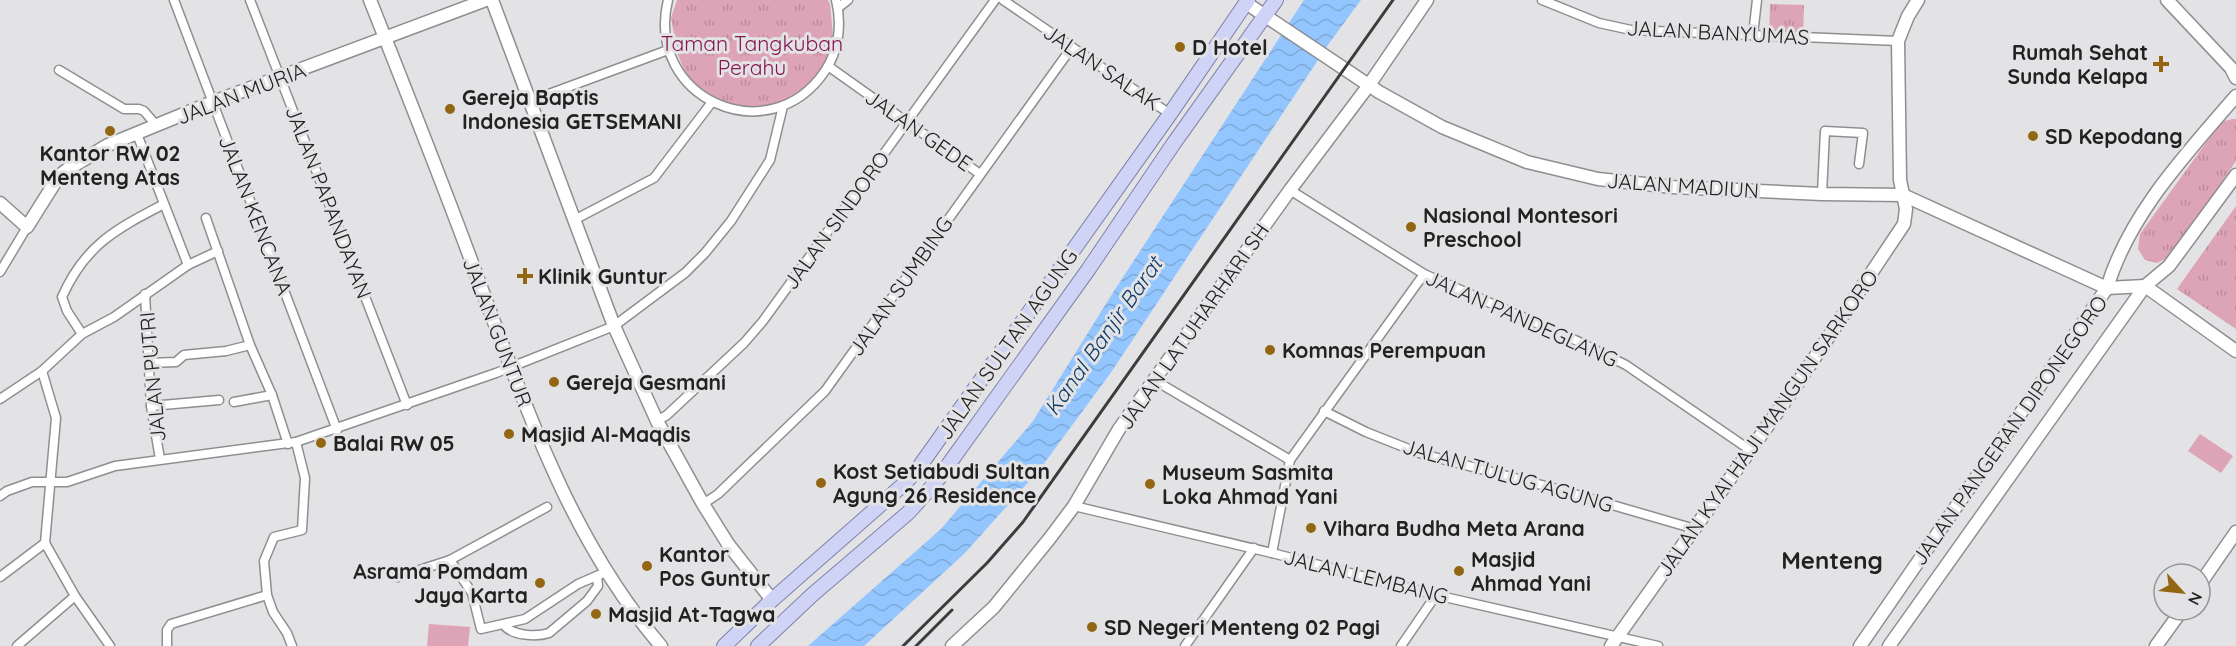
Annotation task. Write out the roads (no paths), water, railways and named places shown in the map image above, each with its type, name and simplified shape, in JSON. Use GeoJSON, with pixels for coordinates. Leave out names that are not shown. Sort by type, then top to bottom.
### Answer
{"type":"FeatureCollection","features":[{"type":"Feature","properties":{"kind":"main road","name":"JALAN SULTAN AGUNG"},"geometry":{"type":"LineString","coordinates":[[758,646],[908,513],[936,482],[1088,270],[1170,150],[1268,18],[1276,0]]}},
{"type":"Feature","properties":{"kind":"main road","name":"JALAN SULTAN AGUNG"},"geometry":{"type":"LineString","coordinates":[[724,646],[917,470],[1170,114],[1245,1]]}},
{"type":"Feature","properties":{"kind":"main road"},"geometry":{"type":"LineString","coordinates":[[1153,138],[1170,150]]}},
{"type":"Feature","properties":{"kind":"main road"},"geometry":{"type":"LineString","coordinates":[[800,578],[813,595]]}},
{"type":"Feature","properties":{"kind":"street","name":"JALAN KENCANA"},"geometry":{"type":"LineString","coordinates":[[174,0],[337,430]]}},
{"type":"Feature","properties":{"kind":"street","name":"JALAN PAPANDAYAN"},"geometry":{"type":"LineString","coordinates":[[250,0],[408,405]]}},
{"type":"Feature","properties":{"kind":"street","name":"JALAN GUNTUR"},"geometry":{"type":"LineString","coordinates":[[370,0],[554,475],[602,574],[661,646]]}},
{"type":"Feature","properties":{"kind":"street","name":"JALAN MURIA"},"geometry":{"type":"LineString","coordinates":[[27,227],[59,176],[108,145],[213,102],[486,0]]}},
{"type":"Feature","properties":{"kind":"street"},"geometry":{"type":"LineString","coordinates":[[492,0],[614,326],[657,422],[728,544],[772,600]]}},
{"type":"Feature","properties":{"kind":"street"},"geometry":{"type":"LineString","coordinates":[[668,0],[665,30],[668,50],[684,80],[712,102],[732,109],[754,112],[783,106],[809,90],[828,66],[838,38],[837,4],[848,0]]}},
{"type":"Feature","properties":{"kind":"street","name":"JALAN SINDORO"},"geometry":{"type":"LineString","coordinates":[[657,422],[667,416],[744,343],[763,321],[995,0]]}},
{"type":"Feature","properties":{"kind":"street","name":"JALAN SALAK"},"geometry":{"type":"LineString","coordinates":[[1003,0],[1170,114]]}},
{"type":"Feature","properties":{"kind":"street","name":"JALAN LATUHARHARI SH"},"geometry":{"type":"LineString","coordinates":[[952,646],[994,607],[1074,506],[1119,429],[1290,190],[1369,86],[1427,0]]}},
{"type":"Feature","properties":{"kind":"street","name":"JALAN BANYUMAS"},"geometry":{"type":"LineString","coordinates":[[1542,0],[1599,23],[1631,30],[1898,41]]}},
{"type":"Feature","properties":{"kind":"street"},"geometry":{"type":"LineString","coordinates":[[1754,35],[1757,0]]}},
{"type":"Feature","properties":{"kind":"street"},"geometry":{"type":"LineString","coordinates":[[1898,41],[1908,16],[1918,0]]}},
{"type":"Feature","properties":{"kind":"street"},"geometry":{"type":"LineString","coordinates":[[2167,0],[2231,68],[2236,78]]}},
{"type":"Feature","properties":{"kind":"street","name":"JALAN MADIUN"},"geometry":{"type":"LineString","coordinates":[[1245,1],[1369,86],[1442,127],[1527,162],[1598,179],[1673,187],[1822,194],[1904,195],[2107,288],[2145,286]]}},
{"type":"Feature","properties":{"kind":"street","name":"JALAN KYAI HAJI MANGUN SARKORO"},"geometry":{"type":"LineString","coordinates":[[1615,641],[1750,450],[1904,224],[1906,209],[1900,180],[1898,41]]}},
{"type":"Feature","properties":{"kind":"street","name":"JALAN SUMBING"},"geometry":{"type":"LineString","coordinates":[[703,504],[718,494],[825,391],[1072,47]]}},
{"type":"Feature","properties":{"kind":"street"},"geometry":{"type":"LineString","coordinates":[[530,101],[668,50]]}},
{"type":"Feature","properties":{"kind":"street","name":"JALAN GEDE"},"geometry":{"type":"LineString","coordinates":[[828,66],[980,174]]}},
{"type":"Feature","properties":{"kind":"street"},"geometry":{"type":"LineString","coordinates":[[59,70],[124,109],[144,111],[156,124]]}},
{"type":"Feature","properties":{"kind":"street","name":"JALAN PANGERAN DIPONEGORO"},"geometry":{"type":"LineString","coordinates":[[1860,646],[2107,288],[2117,257],[2140,218],[2173,170],[2236,96]]}},
{"type":"Feature","properties":{"kind":"street"},"geometry":{"type":"LineString","coordinates":[[574,220],[654,178],[712,102]]}},
{"type":"Feature","properties":{"kind":"street"},"geometry":{"type":"LineString","coordinates":[[0,496],[7,491],[33,482],[67,482],[115,466],[292,443],[408,405],[614,326],[686,273],[731,221],[770,160],[783,106]]}},
{"type":"Feature","properties":{"kind":"street"},"geometry":{"type":"LineString","coordinates":[[1822,194],[1823,132],[1863,133],[1859,164]]}},
{"type":"Feature","properties":{"kind":"street"},"geometry":{"type":"LineString","coordinates":[[136,134],[188,265]]}},
{"type":"Feature","properties":{"kind":"street","name":"JALAN PANGERAN DIPONEGORO"},"geometry":{"type":"LineString","coordinates":[[1889,646],[2145,286],[2169,266],[2236,175]]}},
{"type":"Feature","properties":{"kind":"street","name":"JALAN PANDEGLANG"},"geometry":{"type":"LineString","coordinates":[[1290,190],[1424,274],[1575,340],[1626,365],[1750,450]]}},
{"type":"Feature","properties":{"kind":"street"},"geometry":{"type":"LineString","coordinates":[[0,203],[27,227],[0,272]]}},
{"type":"Feature","properties":{"kind":"street"},"geometry":{"type":"LineString","coordinates":[[82,334],[67,312],[62,297],[77,268],[94,246],[107,236],[164,204]]}},
{"type":"Feature","properties":{"kind":"street"},"geometry":{"type":"LineString","coordinates":[[206,218],[250,345],[305,478],[303,529],[299,533],[274,537],[264,561],[267,596],[292,646]]}},
{"type":"Feature","properties":{"kind":"street","name":"JALAN PUTRI"},"geometry":{"type":"LineString","coordinates":[[0,399],[42,370],[82,334],[114,317],[188,265],[219,251]]}},
{"type":"Feature","properties":{"kind":"street"},"geometry":{"type":"LineString","coordinates":[[1272,553],[1290,460],[1424,274]]}},
{"type":"Feature","properties":{"kind":"street"},"geometry":{"type":"LineString","coordinates":[[2145,286],[2236,351]]}},
{"type":"Feature","properties":{"kind":"street","name":"JALAN PUTRI"},"geometry":{"type":"LineString","coordinates":[[145,294],[151,406],[160,459]]}},
{"type":"Feature","properties":{"kind":"street"},"geometry":{"type":"LineString","coordinates":[[149,363],[176,362],[184,355],[226,351],[250,345]]}},
{"type":"Feature","properties":{"kind":"street"},"geometry":{"type":"LineString","coordinates":[[42,370],[56,418],[45,543],[75,596],[101,630],[110,646]]}},
{"type":"Feature","properties":{"kind":"street"},"geometry":{"type":"LineString","coordinates":[[1154,380],[1290,460]]}},
{"type":"Feature","properties":{"kind":"street"},"geometry":{"type":"LineString","coordinates":[[234,402],[272,395]]}},
{"type":"Feature","properties":{"kind":"street"},"geometry":{"type":"LineString","coordinates":[[151,406],[219,400]]}},
{"type":"Feature","properties":{"kind":"street","name":"JALAN TULUG AGUNG"},"geometry":{"type":"LineString","coordinates":[[1324,411],[1366,432],[1419,453],[1557,489],[1695,529]]}},
{"type":"Feature","properties":{"kind":"street","name":"JALAN LEMBANG"},"geometry":{"type":"LineString","coordinates":[[1074,506],[1254,548],[1615,641],[1658,646]]}},
{"type":"Feature","properties":{"kind":"street"},"geometry":{"type":"LineString","coordinates":[[398,577],[450,560],[547,507]]}},
{"type":"Feature","properties":{"kind":"street"},"geometry":{"type":"LineString","coordinates":[[2212,567],[2236,532]]}},
{"type":"Feature","properties":{"kind":"street"},"geometry":{"type":"LineString","coordinates":[[0,577],[45,543]]}},
{"type":"Feature","properties":{"kind":"street"},"geometry":{"type":"LineString","coordinates":[[1185,646],[1254,548]]}},
{"type":"Feature","properties":{"kind":"street"},"geometry":{"type":"LineString","coordinates":[[450,560],[472,593],[481,629],[525,619],[578,584],[602,574]]}},
{"type":"Feature","properties":{"kind":"street"},"geometry":{"type":"LineString","coordinates":[[504,625],[509,631],[543,635],[549,633],[587,601],[598,586],[602,574]]}},
{"type":"Feature","properties":{"kind":"street"},"geometry":{"type":"LineString","coordinates":[[1401,646],[1436,595]]}},
{"type":"Feature","properties":{"kind":"street"},"geometry":{"type":"LineString","coordinates":[[17,646],[75,596]]}},
{"type":"Feature","properties":{"kind":"street"},"geometry":{"type":"LineString","coordinates":[[167,646],[167,630],[171,624],[267,596]]}},
{"type":"Feature","properties":{"kind":"street"},"geometry":{"type":"LineString","coordinates":[[2156,646],[2173,622]]}},
{"type":"Feature","properties":{"kind":"water","name":"Kanal Banjir Barat"},"geometry":{"type":"Polygon","coordinates":[[[1304,0],[1361,0],[1330,42],[1112,371],[1040,469],[965,553],[864,646],[808,646],[941,529],[1033,421],[1114,291],[1304,0]]]}},
{"type":"Feature","properties":{"kind":"railway"},"geometry":{"type":"LineString","coordinates":[[903,646],[987,563],[1023,522],[1393,0]]}},
{"type":"Feature","properties":{"kind":"railway"},"geometry":{"type":"LineString","coordinates":[[916,646],[952,610]]}},
{"type":"Feature","properties":{"kind":"place","name":"D Hotel"},"geometry":{"type":"Point","coordinates":[1180,47]}},
{"type":"Feature","properties":{"kind":"place","name":"Rumah Sehat Sunda Kelapa"},"geometry":{"type":"Point","coordinates":[2161,64]}},
{"type":"Feature","properties":{"kind":"place","name":"Gereja Baptis Indonesia GETSEMANI"},"geometry":{"type":"Point","coordinates":[450,109]}},
{"type":"Feature","properties":{"kind":"place","name":"Kantor RW 02 Menteng Atas"},"geometry":{"type":"Point","coordinates":[110,131]}},
{"type":"Feature","properties":{"kind":"place","name":"SD Kepodang"},"geometry":{"type":"Point","coordinates":[2033,136]}},
{"type":"Feature","properties":{"kind":"place","name":"Nasional Montesori Preschool"},"geometry":{"type":"Point","coordinates":[1411,227]}},
{"type":"Feature","properties":{"kind":"place","name":"Klinik Guntur"},"geometry":{"type":"Point","coordinates":[525,276]}},
{"type":"Feature","properties":{"kind":"place","name":"Komnas Perempuan"},"geometry":{"type":"Point","coordinates":[1270,350]}},
{"type":"Feature","properties":{"kind":"place","name":"Gereja Gesmani"},"geometry":{"type":"Point","coordinates":[554,382]}},
{"type":"Feature","properties":{"kind":"place","name":"Masjid Al-Maqdis"},"geometry":{"type":"Point","coordinates":[509,434]}},
{"type":"Feature","properties":{"kind":"place","name":"Balai RW 05"},"geometry":{"type":"Point","coordinates":[321,443]}},
{"type":"Feature","properties":{"kind":"place","name":"Kost Setiabudi Sultan Agung 26 Residence"},"geometry":{"type":"Point","coordinates":[821,483]}},
{"type":"Feature","properties":{"kind":"place","name":"Museum Sasmita Loka Ahmad Yani"},"geometry":{"type":"Point","coordinates":[1150,484]}},
{"type":"Feature","properties":{"kind":"place","name":"Vihara Budha Meta Arana"},"geometry":{"type":"Point","coordinates":[1311,528]}},
{"type":"Feature","properties":{"kind":"place","name":"Kantor Pos Guntur"},"geometry":{"type":"Point","coordinates":[647,566]}},
{"type":"Feature","properties":{"kind":"place","name":"Masjid Ahmad Yani"},"geometry":{"type":"Point","coordinates":[1459,571]}},
{"type":"Feature","properties":{"kind":"place","name":"Asrama Pomdam Jaya Karta"},"geometry":{"type":"Point","coordinates":[540,583]}},
{"type":"Feature","properties":{"kind":"place","name":"Masjid At-Tagwa"},"geometry":{"type":"Point","coordinates":[596,614]}},
{"type":"Feature","properties":{"kind":"place","name":"SD Negeri Menteng 02 Pagi"},"geometry":{"type":"Point","coordinates":[1092,627]}},
{"type":"Feature","properties":{"kind":"district","name":"Menteng"},"geometry":{"type":"Point","coordinates":[1832,560]}},
{"type":"Feature","properties":{"kind":"park label","name":"Taman Tangkuban Perahu"},"geometry":{"type":"Point","coordinates":[752,55]}}]}
